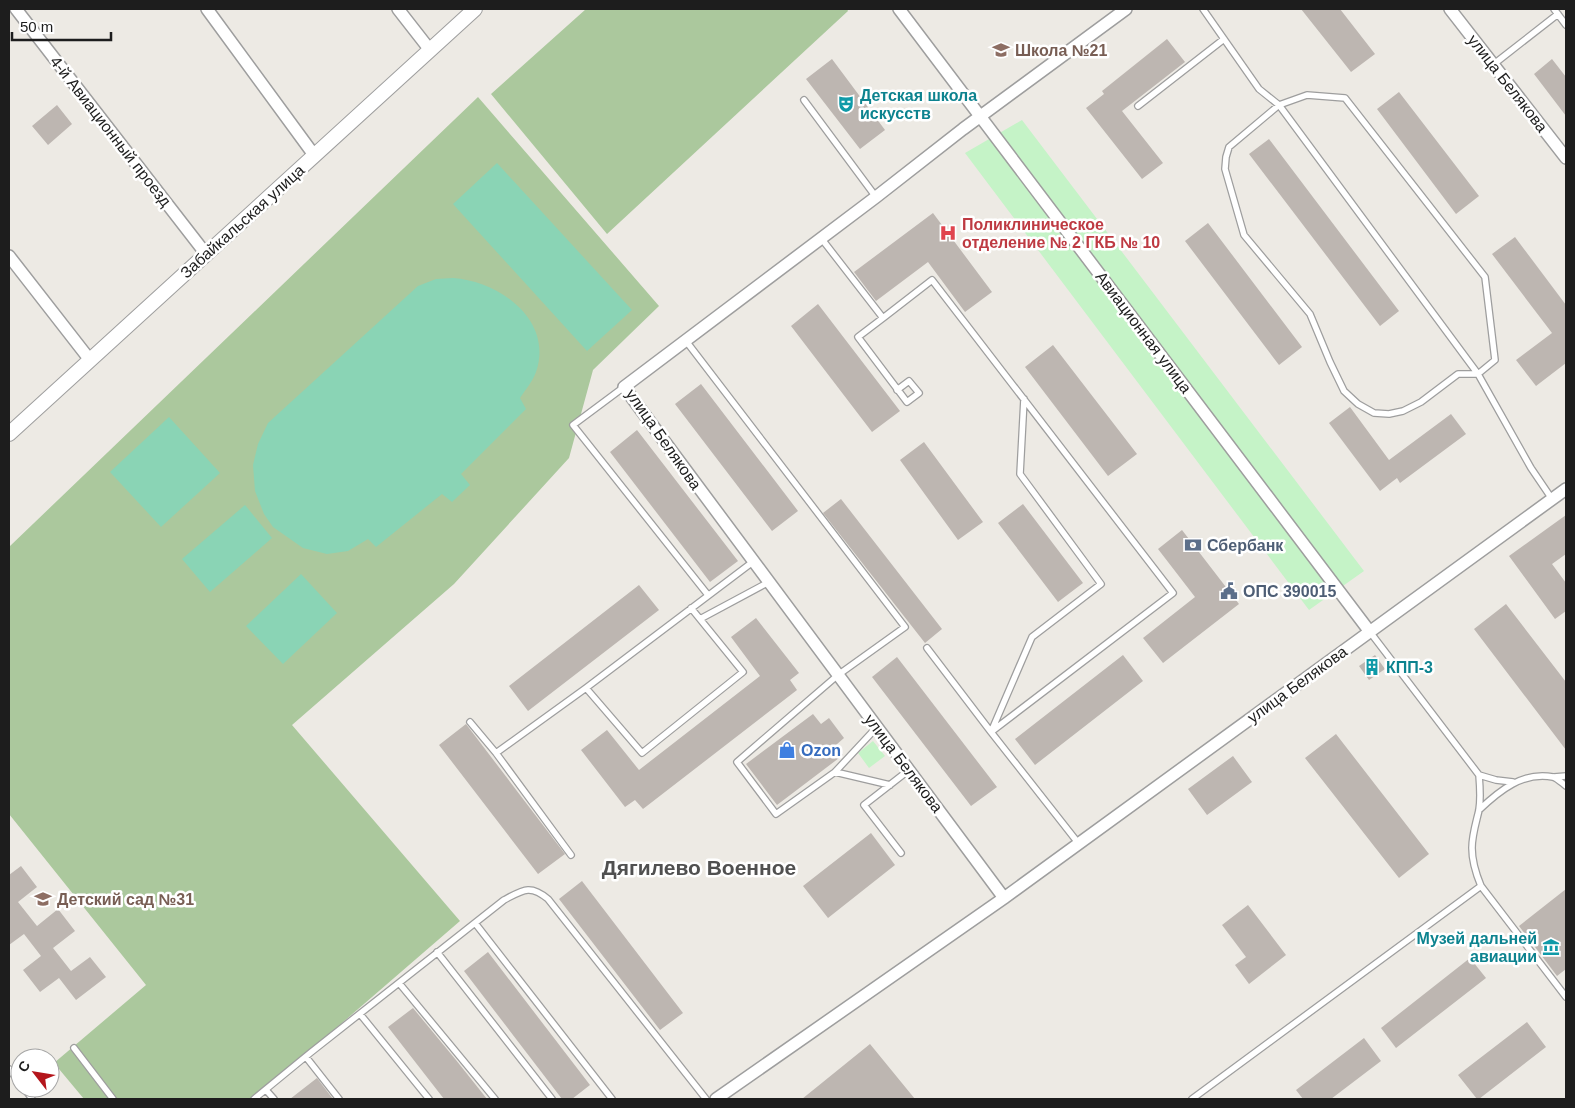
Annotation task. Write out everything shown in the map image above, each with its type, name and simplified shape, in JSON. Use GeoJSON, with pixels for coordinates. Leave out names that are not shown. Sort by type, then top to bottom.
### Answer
{"type":"FeatureCollection","features":[{"type":"Feature","properties":{"kind":"street","name":"4-й Авиационный проезд"},"geometry":{"type":"LineString","coordinates":[[16,9],[206,254]]}},
{"type":"Feature","properties":{"kind":"street"},"geometry":{"type":"LineString","coordinates":[[208,9],[314,156]]}},
{"type":"Feature","properties":{"kind":"street"},"geometry":{"type":"LineString","coordinates":[[398,9],[430,50]]}},
{"type":"Feature","properties":{"kind":"street","name":"Забайкальская улица"},"geometry":{"type":"LineString","coordinates":[[9,434],[476,9]]}},
{"type":"Feature","properties":{"kind":"street","name":"Авиационная улица"},"geometry":{"type":"LineString","coordinates":[[899,9],[982,116],[1370,632]]}},
{"type":"Feature","properties":{"kind":"street","name":"улица Белякова"},"geometry":{"type":"LineString","coordinates":[[1004,898],[624,387],[963,129],[1126,9]]}},
{"type":"Feature","properties":{"kind":"street","name":"улица Белякова"},"geometry":{"type":"LineString","coordinates":[[1450,9],[1566,158]]}},
{"type":"Feature","properties":{"kind":"street"},"geometry":{"type":"LineString","coordinates":[[9,256],[90,360]]}},
{"type":"Feature","properties":{"kind":"street","name":"улица Белякова"},"geometry":{"type":"LineString","coordinates":[[716,1099],[1004,898],[1566,489]]}},
{"type":"Feature","properties":{"kind":"lane"},"geometry":{"type":"LineString","coordinates":[[1203,9],[1259,89],[1279,105],[1478,374],[1531,468],[1552,499]]}},
{"type":"Feature","properties":{"kind":"lane"},"geometry":{"type":"LineString","coordinates":[[1494,64],[1556,11],[1566,24]]}},
{"type":"Feature","properties":{"kind":"lane"},"geometry":{"type":"LineString","coordinates":[[1138,106],[1224,39]]}},
{"type":"Feature","properties":{"kind":"lane"},"geometry":{"type":"LineString","coordinates":[[1307,95],[1345,98],[1485,277],[1495,360],[1478,374],[1458,374],[1421,402],[1403,411],[1389,414],[1374,413],[1358,404],[1344,391],[1310,314],[1244,235],[1225,169],[1229,147],[1279,105],[1307,95]]}},
{"type":"Feature","properties":{"kind":"lane"},"geometry":{"type":"LineString","coordinates":[[804,100],[876,197]]}},
{"type":"Feature","properties":{"kind":"lane"},"geometry":{"type":"LineString","coordinates":[[821,238],[883,318]]}},
{"type":"Feature","properties":{"kind":"lane"},"geometry":{"type":"LineString","coordinates":[[897,390],[858,337],[932,280],[1173,593],[991,732]]}},
{"type":"Feature","properties":{"kind":"lane"},"geometry":{"type":"LineString","coordinates":[[686,341],[905,627],[838,675],[737,762],[776,814],[835,772],[877,727]]}},
{"type":"Feature","properties":{"kind":"lane"},"geometry":{"type":"LineString","coordinates":[[624,387],[573,425],[708,595]]}},
{"type":"Feature","properties":{"kind":"lane"},"geometry":{"type":"LineString","coordinates":[[991,732],[1032,637],[1101,584],[1020,474],[1024,400]]}},
{"type":"Feature","properties":{"kind":"lane"},"geometry":{"type":"LineString","coordinates":[[496,753],[586,688],[754,561]]}},
{"type":"Feature","properties":{"kind":"lane"},"geometry":{"type":"LineString","coordinates":[[700,619],[769,582]]}},
{"type":"Feature","properties":{"kind":"lane"},"geometry":{"type":"LineString","coordinates":[[586,688],[642,753],[743,672],[691,608]]}},
{"type":"Feature","properties":{"kind":"lane"},"geometry":{"type":"LineString","coordinates":[[1370,632],[1479,775],[1513,782],[1538,777],[1566,776]]}},
{"type":"Feature","properties":{"kind":"lane"},"geometry":{"type":"LineString","coordinates":[[927,648],[1079,844]]}},
{"type":"Feature","properties":{"kind":"lane"},"geometry":{"type":"LineString","coordinates":[[470,722],[496,753],[571,855]]}},
{"type":"Feature","properties":{"kind":"lane"},"geometry":{"type":"LineString","coordinates":[[901,853],[864,805],[909,770]]}},
{"type":"Feature","properties":{"kind":"lane"},"geometry":{"type":"LineString","coordinates":[[835,772],[890,785]]}},
{"type":"Feature","properties":{"kind":"lane"},"geometry":{"type":"LineString","coordinates":[[1479,775],[1479,810],[1473,830],[1472,849],[1474,868],[1481,886],[1566,997]]}},
{"type":"Feature","properties":{"kind":"lane"},"geometry":{"type":"LineString","coordinates":[[1554,777],[1566,786]]}},
{"type":"Feature","properties":{"kind":"lane"},"geometry":{"type":"LineString","coordinates":[[1479,810],[1496,793],[1513,782]]}},
{"type":"Feature","properties":{"kind":"lane"},"geometry":{"type":"LineString","coordinates":[[1192,1099],[1481,886]]}},
{"type":"Feature","properties":{"kind":"lane"},"geometry":{"type":"LineString","coordinates":[[254,1099],[504,900],[524,890],[538,891],[548,899],[706,1099]]}},
{"type":"Feature","properties":{"kind":"lane"},"geometry":{"type":"LineString","coordinates":[[475,923],[612,1099]]}},
{"type":"Feature","properties":{"kind":"lane"},"geometry":{"type":"LineString","coordinates":[[437,952],[552,1099]]}},
{"type":"Feature","properties":{"kind":"lane"},"geometry":{"type":"LineString","coordinates":[[399,982],[495,1099]]}},
{"type":"Feature","properties":{"kind":"lane"},"geometry":{"type":"LineString","coordinates":[[360,1014],[429,1099]]}},
{"type":"Feature","properties":{"kind":"lane"},"geometry":{"type":"LineString","coordinates":[[74,1048],[113,1099]]}},
{"type":"Feature","properties":{"kind":"lane"},"geometry":{"type":"LineString","coordinates":[[306,1057],[339,1099]]}},
{"type":"Feature","properties":{"kind":"lane"},"geometry":{"type":"LineString","coordinates":[[266,1090],[274,1099]]}},
{"type":"Feature","properties":{"kind":"green space"},"geometry":{"type":"Polygon","coordinates":[[[586,9],[847,9],[848,11],[607,234],[491,94],[586,9]]]}},
{"type":"Feature","properties":{"kind":"green space"},"geometry":{"type":"Polygon","coordinates":[[[478,97],[659,306],[593,370],[569,458],[454,584],[292,725],[460,921],[254,1099],[84,1099],[60,1070],[60,1058],[146,985],[9,814],[9,547],[478,97]]]}},
{"type":"Feature","properties":{"kind":"green space"},"geometry":{"type":"Polygon","coordinates":[[[1022,120],[1364,571],[1309,610],[965,153],[1022,120]]]}},
{"type":"Feature","properties":{"kind":"green space"},"geometry":{"type":"Polygon","coordinates":[[[497,163],[632,310],[587,351],[453,204],[497,163]]]}},
{"type":"Feature","properties":{"kind":"green space"},"geometry":{"type":"Polygon","coordinates":[[[453,278],[471,281],[504,295],[530,320],[537,336],[539,353],[535,375],[520,398],[526,409],[461,474],[470,485],[452,502],[442,494],[376,547],[368,539],[348,551],[327,554],[303,548],[273,527],[264,514],[255,491],[253,465],[258,444],[268,423],[418,286],[436,279],[453,278]]]}},
{"type":"Feature","properties":{"kind":"green space"},"geometry":{"type":"Polygon","coordinates":[[[169,417],[220,473],[161,527],[110,472],[169,417]]]}},
{"type":"Feature","properties":{"kind":"green space"},"geometry":{"type":"Polygon","coordinates":[[[245,505],[272,538],[210,592],[182,559],[245,505]]]}},
{"type":"Feature","properties":{"kind":"green space"},"geometry":{"type":"Polygon","coordinates":[[[301,574],[337,613],[283,664],[246,626],[301,574]]]}},
{"type":"Feature","properties":{"kind":"green space"},"geometry":{"type":"Polygon","coordinates":[[[873,741],[885,756],[869,768],[858,753],[873,741]]]}},
{"type":"Feature","properties":{"kind":"building"},"geometry":{"type":"Polygon","coordinates":[[[1301,9],[1340,9],[1375,54],[1351,72],[1301,9]]]}},
{"type":"Feature","properties":{"kind":"building"},"geometry":{"type":"Polygon","coordinates":[[[1167,39],[1185,62],[1122,111],[1163,163],[1142,179],[1086,108],[1104,94],[1102,91],[1167,39]]]}},
{"type":"Feature","properties":{"kind":"building","name":"Детская школа искусств"},"geometry":{"type":"Polygon","coordinates":[[[832,59],[885,130],[860,149],[806,79],[832,59]]]}},
{"type":"Feature","properties":{"kind":"building"},"geometry":{"type":"Polygon","coordinates":[[[1552,59],[1566,77],[1566,116],[1534,74],[1552,59]]]}},
{"type":"Feature","properties":{"kind":"building"},"geometry":{"type":"Polygon","coordinates":[[[1399,92],[1479,196],[1456,214],[1377,109],[1399,92]]]}},
{"type":"Feature","properties":{"kind":"building"},"geometry":{"type":"Polygon","coordinates":[[[57,105],[72,124],[48,145],[32,126],[57,105]]]}},
{"type":"Feature","properties":{"kind":"building"},"geometry":{"type":"Polygon","coordinates":[[[1269,139],[1399,311],[1380,326],[1249,154],[1269,139]]]}},
{"type":"Feature","properties":{"kind":"building"},"geometry":{"type":"Polygon","coordinates":[[[933,213],[992,292],[965,312],[928,262],[876,301],[854,272],[933,213]]]}},
{"type":"Feature","properties":{"kind":"building"},"geometry":{"type":"Polygon","coordinates":[[[1208,223],[1302,347],[1279,365],[1185,241],[1208,223]]]}},
{"type":"Feature","properties":{"kind":"building"},"geometry":{"type":"Polygon","coordinates":[[[1515,237],[1566,305],[1566,363],[1536,386],[1516,360],[1552,333],[1492,254],[1515,237]]]}},
{"type":"Feature","properties":{"kind":"building"},"geometry":{"type":"Polygon","coordinates":[[[818,304],[900,411],[872,432],[791,326],[818,304]]]}},
{"type":"Feature","properties":{"kind":"building"},"geometry":{"type":"Polygon","coordinates":[[[1053,345],[1137,454],[1108,476],[1025,367],[1053,345]]]}},
{"type":"Feature","properties":{"kind":"building"},"geometry":{"type":"Polygon","coordinates":[[[701,384],[798,511],[772,531],[675,404],[701,384]]]}},
{"type":"Feature","properties":{"kind":"building"},"geometry":{"type":"Polygon","coordinates":[[[1350,407],[1389,460],[1451,414],[1466,434],[1400,483],[1397,478],[1380,491],[1329,423],[1350,407]]]}},
{"type":"Feature","properties":{"kind":"building"},"geometry":{"type":"Polygon","coordinates":[[[637,430],[738,561],[710,582],[610,452],[637,430]]]}},
{"type":"Feature","properties":{"kind":"building"},"geometry":{"type":"Polygon","coordinates":[[[924,442],[983,522],[958,540],[900,460],[924,442]]]}},
{"type":"Feature","properties":{"kind":"building"},"geometry":{"type":"Polygon","coordinates":[[[841,499],[942,629],[925,643],[823,513],[841,499]]]}},
{"type":"Feature","properties":{"kind":"building"},"geometry":{"type":"Polygon","coordinates":[[[1023,504],[1083,583],[1058,602],[998,523],[1023,504]]]}},
{"type":"Feature","properties":{"kind":"building"},"geometry":{"type":"Polygon","coordinates":[[[1566,515],[1566,554],[1552,564],[1566,583],[1566,611],[1555,619],[1509,556],[1566,515]]]}},
{"type":"Feature","properties":{"kind":"building"},"geometry":{"type":"Polygon","coordinates":[[[1182,530],[1239,604],[1163,663],[1143,638],[1195,597],[1158,549],[1182,530]]]}},
{"type":"Feature","properties":{"kind":"building"},"geometry":{"type":"Polygon","coordinates":[[[639,585],[659,610],[528,711],[509,686],[639,585]]]}},
{"type":"Feature","properties":{"kind":"building"},"geometry":{"type":"Polygon","coordinates":[[[1506,604],[1566,682],[1566,750],[1474,629],[1506,604]]]}},
{"type":"Feature","properties":{"kind":"building"},"geometry":{"type":"Polygon","coordinates":[[[756,618],[799,673],[790,680],[797,690],[643,809],[635,800],[625,807],[581,750],[607,730],[639,770],[760,676],[731,637],[756,618]]]}},
{"type":"Feature","properties":{"kind":"building"},"geometry":{"type":"Polygon","coordinates":[[[1123,655],[1143,681],[1035,765],[1015,739],[1123,655]]]}},
{"type":"Feature","properties":{"kind":"building","name":"КПП-3"},"geometry":{"type":"Polygon","coordinates":[[[1375,655],[1385,669],[1369,680],[1359,666],[1375,655]]]}},
{"type":"Feature","properties":{"kind":"building"},"geometry":{"type":"Polygon","coordinates":[[[897,657],[997,787],[971,806],[872,677],[897,657]]]}},
{"type":"Feature","properties":{"kind":"building"},"geometry":{"type":"Polygon","coordinates":[[[813,714],[821,724],[829,718],[844,738],[836,745],[843,755],[777,805],[746,764],[813,714]]]}},
{"type":"Feature","properties":{"kind":"building"},"geometry":{"type":"Polygon","coordinates":[[[466,724],[565,854],[538,874],[439,745],[466,724]]]}},
{"type":"Feature","properties":{"kind":"building"},"geometry":{"type":"Polygon","coordinates":[[[1336,734],[1429,854],[1399,878],[1305,758],[1336,734]]]}},
{"type":"Feature","properties":{"kind":"building"},"geometry":{"type":"Polygon","coordinates":[[[1233,756],[1252,782],[1207,815],[1188,789],[1233,756]]]}},
{"type":"Feature","properties":{"kind":"building"},"geometry":{"type":"Polygon","coordinates":[[[871,833],[895,865],[828,918],[803,886],[871,833]]]}},
{"type":"Feature","properties":{"kind":"building"},"geometry":{"type":"Polygon","coordinates":[[[21,866],[37,887],[18,902],[37,926],[58,909],[75,931],[53,948],[71,971],[90,957],[106,977],[76,1000],[59,978],[40,992],[23,970],[41,956],[24,934],[9,945],[9,875],[21,866]]]}},
{"type":"Feature","properties":{"kind":"building"},"geometry":{"type":"Polygon","coordinates":[[[582,881],[683,1013],[660,1030],[559,899],[582,881]]]}},
{"type":"Feature","properties":{"kind":"building","name":"Музей дальней авиации"},"geometry":{"type":"Polygon","coordinates":[[[1566,889],[1566,969],[1557,976],[1519,926],[1566,889]]]}},
{"type":"Feature","properties":{"kind":"building"},"geometry":{"type":"Polygon","coordinates":[[[1248,905],[1286,955],[1249,984],[1235,965],[1246,957],[1222,925],[1248,905]]]}},
{"type":"Feature","properties":{"kind":"building"},"geometry":{"type":"Polygon","coordinates":[[[488,952],[590,1085],[572,1099],[562,1099],[464,971],[488,952]]]}},
{"type":"Feature","properties":{"kind":"building"},"geometry":{"type":"Polygon","coordinates":[[[1470,958],[1486,978],[1396,1048],[1381,1028],[1470,958]]]}},
{"type":"Feature","properties":{"kind":"building"},"geometry":{"type":"Polygon","coordinates":[[[413,1008],[487,1099],[444,1099],[388,1027],[413,1008]]]}},
{"type":"Feature","properties":{"kind":"building"},"geometry":{"type":"Polygon","coordinates":[[[1527,1022],[1546,1047],[1477,1099],[1458,1075],[1527,1022]]]}},
{"type":"Feature","properties":{"kind":"building"},"geometry":{"type":"Polygon","coordinates":[[[1364,1038],[1381,1061],[1331,1099],[1303,1099],[1296,1090],[1364,1038]]]}},
{"type":"Feature","properties":{"kind":"building"},"geometry":{"type":"Polygon","coordinates":[[[870,1044],[915,1099],[802,1099],[870,1044]]]}},
{"type":"Feature","properties":{"kind":"building"},"geometry":{"type":"Polygon","coordinates":[[[317,1078],[333,1099],[290,1099],[317,1078]]]}},
{"type":"Feature","properties":{"kind":"place","name":"Школа №21"},"geometry":{"type":"Point","coordinates":[1001,50]}},
{"type":"Feature","properties":{"kind":"place","name":"Детская школа искусств"},"geometry":{"type":"Point","coordinates":[846,104]}},
{"type":"Feature","properties":{"kind":"place","name":"Поликлиническое отделение № 2 ГКБ № 10"},"geometry":{"type":"Point","coordinates":[948,233]}},
{"type":"Feature","properties":{"kind":"place","name":"Сбербанк"},"geometry":{"type":"Point","coordinates":[1193,545]}},
{"type":"Feature","properties":{"kind":"place","name":"ОПС 390015"},"geometry":{"type":"Point","coordinates":[1229,591]}},
{"type":"Feature","properties":{"kind":"place","name":"КПП-3"},"geometry":{"type":"Point","coordinates":[1372,667]}},
{"type":"Feature","properties":{"kind":"place","name":"Ozon"},"geometry":{"type":"Point","coordinates":[787,750]}},
{"type":"Feature","properties":{"kind":"place","name":"Детский сад №31"},"geometry":{"type":"Point","coordinates":[43,899]}},
{"type":"Feature","properties":{"kind":"place","name":"Музей дальней авиации"},"geometry":{"type":"Point","coordinates":[1551,947]}},
{"type":"Feature","properties":{"kind":"district","name":"Дягилево Военное"},"geometry":{"type":"Point","coordinates":[699,868]}}]}
